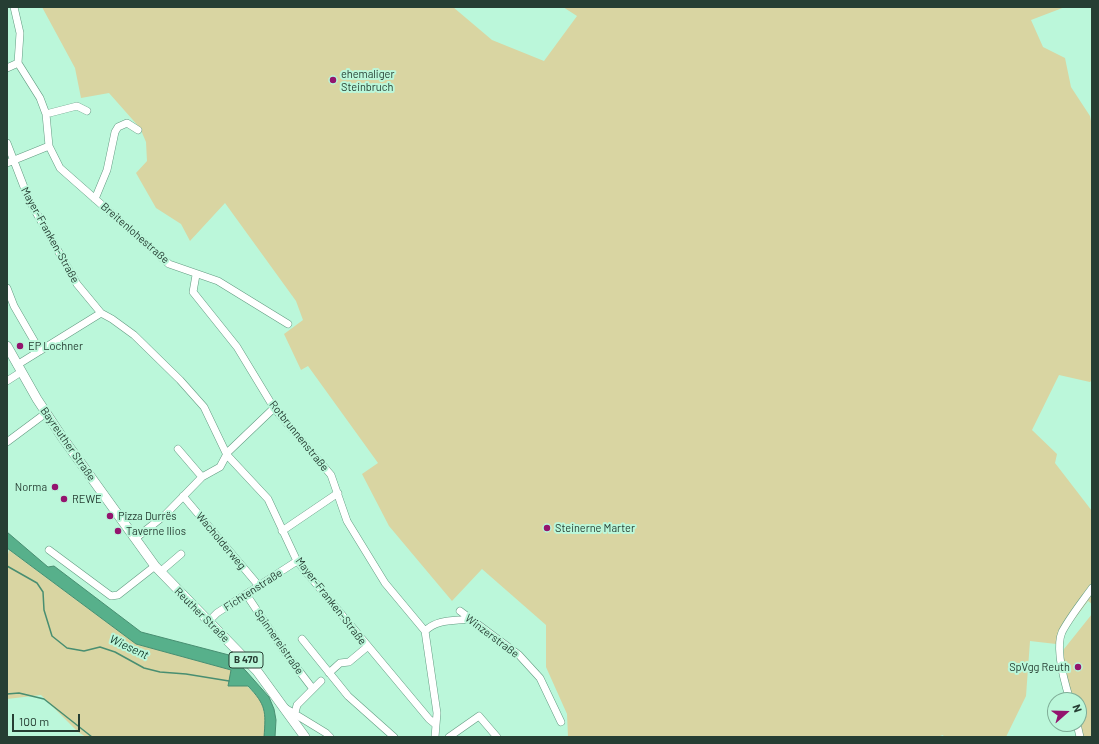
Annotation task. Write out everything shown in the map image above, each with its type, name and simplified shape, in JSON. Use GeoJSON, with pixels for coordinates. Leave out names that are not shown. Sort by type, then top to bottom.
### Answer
{"type":"FeatureCollection","features":[{"type":"Feature","properties":{"kind":"main road","name":"Bayreuther Straße"},"geometry":{"type":"LineString","coordinates":[[7,346],[19,369],[46,412],[136,538]]}},
{"type":"Feature","properties":{"kind":"main road","name":"Reuther Straße"},"geometry":{"type":"LineString","coordinates":[[136,538],[158,569],[257,671],[305,737]]}},
{"type":"Feature","properties":{"kind":"street"},"geometry":{"type":"LineString","coordinates":[[7,68],[18,64],[20,33],[14,7]]}},
{"type":"Feature","properties":{"kind":"street","name":"Breitenlohestraße"},"geometry":{"type":"LineString","coordinates":[[18,64],[40,98],[46,114],[49,146],[60,168],[169,264],[218,282],[288,324]]}},
{"type":"Feature","properties":{"kind":"street"},"geometry":{"type":"LineString","coordinates":[[46,114],[76,106],[83,107],[87,111]]}},
{"type":"Feature","properties":{"kind":"street"},"geometry":{"type":"LineString","coordinates":[[95,199],[107,170],[115,132],[118,127],[127,123],[138,130]]}},
{"type":"Feature","properties":{"kind":"street","name":"Mayer-Franken-Straße"},"geometry":{"type":"LineString","coordinates":[[7,143],[10,162],[29,200],[77,284],[101,314],[112,319],[134,335],[180,380],[204,407],[227,455],[268,499],[282,531],[298,561],[367,647],[435,724]]}},
{"type":"Feature","properties":{"kind":"street"},"geometry":{"type":"LineString","coordinates":[[10,162],[49,146]]}},
{"type":"Feature","properties":{"kind":"street","name":"Rotbrunnenstraße"},"geometry":{"type":"LineString","coordinates":[[196,275],[193,292],[237,347],[274,408],[331,475],[347,520],[385,583],[425,631]]}},
{"type":"Feature","properties":{"kind":"street"},"geometry":{"type":"LineString","coordinates":[[7,288],[14,306],[40,351]]}},
{"type":"Feature","properties":{"kind":"street"},"geometry":{"type":"LineString","coordinates":[[7,381],[40,351],[101,314]]}},
{"type":"Feature","properties":{"kind":"street"},"geometry":{"type":"LineString","coordinates":[[136,538],[165,514],[202,477],[220,467],[228,452],[274,408]]}},
{"type":"Feature","properties":{"kind":"street"},"geometry":{"type":"LineString","coordinates":[[7,442],[46,412]]}},
{"type":"Feature","properties":{"kind":"street"},"geometry":{"type":"LineString","coordinates":[[178,449],[202,477]]}},
{"type":"Feature","properties":{"kind":"street"},"geometry":{"type":"LineString","coordinates":[[282,531],[338,493]]}},
{"type":"Feature","properties":{"kind":"street","name":"Wacholderweg"},"geometry":{"type":"LineString","coordinates":[[183,496],[259,586]]}},
{"type":"Feature","properties":{"kind":"street"},"geometry":{"type":"LineString","coordinates":[[49,550],[110,596],[118,595],[181,554]]}},
{"type":"Feature","properties":{"kind":"street","name":"Fichtenstraße"},"geometry":{"type":"LineString","coordinates":[[209,621],[217,613],[298,561]]}},
{"type":"Feature","properties":{"kind":"street"},"geometry":{"type":"LineString","coordinates":[[1068,692],[1064,679],[1060,646],[1062,633],[1092,588]]}},
{"type":"Feature","properties":{"kind":"street","name":"Spinnereistraße"},"geometry":{"type":"LineString","coordinates":[[246,594],[284,651],[313,689]]}},
{"type":"Feature","properties":{"kind":"street","name":"Winzerstraße"},"geometry":{"type":"LineString","coordinates":[[460,611],[524,660],[540,678],[561,722]]}},
{"type":"Feature","properties":{"kind":"street"},"geometry":{"type":"LineString","coordinates":[[435,737],[436,713],[425,631],[430,625],[441,621],[469,619]]}},
{"type":"Feature","properties":{"kind":"street"},"geometry":{"type":"LineString","coordinates":[[302,639],[348,696],[394,737]]}},
{"type":"Feature","properties":{"kind":"street"},"geometry":{"type":"LineString","coordinates":[[329,673],[340,663],[349,662],[367,647]]}},
{"type":"Feature","properties":{"kind":"street"},"geometry":{"type":"LineString","coordinates":[[295,713],[297,705],[321,681]]}},
{"type":"Feature","properties":{"kind":"street","name":"Reuther Straße"},"geometry":{"type":"LineString","coordinates":[[285,708],[326,732],[330,737]]}},
{"type":"Feature","properties":{"kind":"street"},"geometry":{"type":"LineString","coordinates":[[449,737],[479,716],[497,737]]}},
{"type":"Feature","properties":{"kind":"shaded area"},"geometry":{"type":"Polygon","coordinates":[[[42,7],[453,7],[492,40],[544,61],[577,16],[563,7],[1065,7],[1031,20],[1043,47],[1065,58],[1071,87],[1090,116],[1092,126],[1092,380],[1090,382],[1059,375],[1032,430],[1057,454],[1055,463],[1092,511],[1092,604],[1088,601],[1056,644],[1030,641],[1026,696],[1006,737],[944,737],[943,735],[937,737],[568,737],[567,714],[546,667],[546,625],[482,569],[452,601],[389,526],[362,474],[378,463],[308,366],[301,370],[284,334],[303,320],[296,301],[225,203],[190,241],[181,224],[156,208],[136,173],[147,161],[146,142],[140,128],[109,93],[81,98],[75,68],[42,7]]]}},
{"type":"Feature","properties":{"kind":"shaded area"},"geometry":{"type":"Polygon","coordinates":[[[7,532],[48,567],[54,566],[141,632],[229,655],[246,671],[269,697],[274,709],[276,720],[275,737],[264,737],[264,709],[258,698],[248,686],[228,686],[231,670],[136,644],[7,548],[7,532]]]}},
{"type":"Feature","properties":{"kind":"shaded area"},"geometry":{"type":"Polygon","coordinates":[[[9,550],[136,644],[231,670],[261,700],[266,720],[264,737],[86,737],[78,732],[41,695],[7,699],[7,559],[9,550]]]}},
{"type":"Feature","properties":{"kind":"shaded area","name":"SpVgg Reuth"},"geometry":{"type":"Polygon","coordinates":[[[1092,614],[1092,737],[1083,737],[1082,732],[1087,732],[1087,692],[1070,692],[1063,656],[1064,649],[1092,614]]]}},
{"type":"Feature","properties":{"kind":"waterway","name":"Wiesent"},"geometry":{"type":"LineString","coordinates":[[7,566],[37,583],[43,592],[44,610],[52,636],[67,648],[84,651],[100,647],[115,652],[144,668],[160,672],[186,674],[229,681]]}},
{"type":"Feature","properties":{"kind":"waterway"},"geometry":{"type":"LineString","coordinates":[[7,694],[19,693],[44,699],[92,737]]}},
{"type":"Feature","properties":{"kind":"place","name":"ehemaliger Steinbruch"},"geometry":{"type":"Point","coordinates":[333,80]}},
{"type":"Feature","properties":{"kind":"place","name":"EP Lochner"},"geometry":{"type":"Point","coordinates":[20,346]}},
{"type":"Feature","properties":{"kind":"place","name":"Norma"},"geometry":{"type":"Point","coordinates":[55,487]}},
{"type":"Feature","properties":{"kind":"place","name":"REWE"},"geometry":{"type":"Point","coordinates":[64,499]}},
{"type":"Feature","properties":{"kind":"place","name":"Pizza Durrës"},"geometry":{"type":"Point","coordinates":[110,516]}},
{"type":"Feature","properties":{"kind":"place","name":"Steinerne Marter"},"geometry":{"type":"Point","coordinates":[547,528]}},
{"type":"Feature","properties":{"kind":"place","name":"Taverne Ilios"},"geometry":{"type":"Point","coordinates":[118,531]}},
{"type":"Feature","properties":{"kind":"place","name":"SpVgg Reuth"},"geometry":{"type":"Point","coordinates":[1078,667]}}]}
